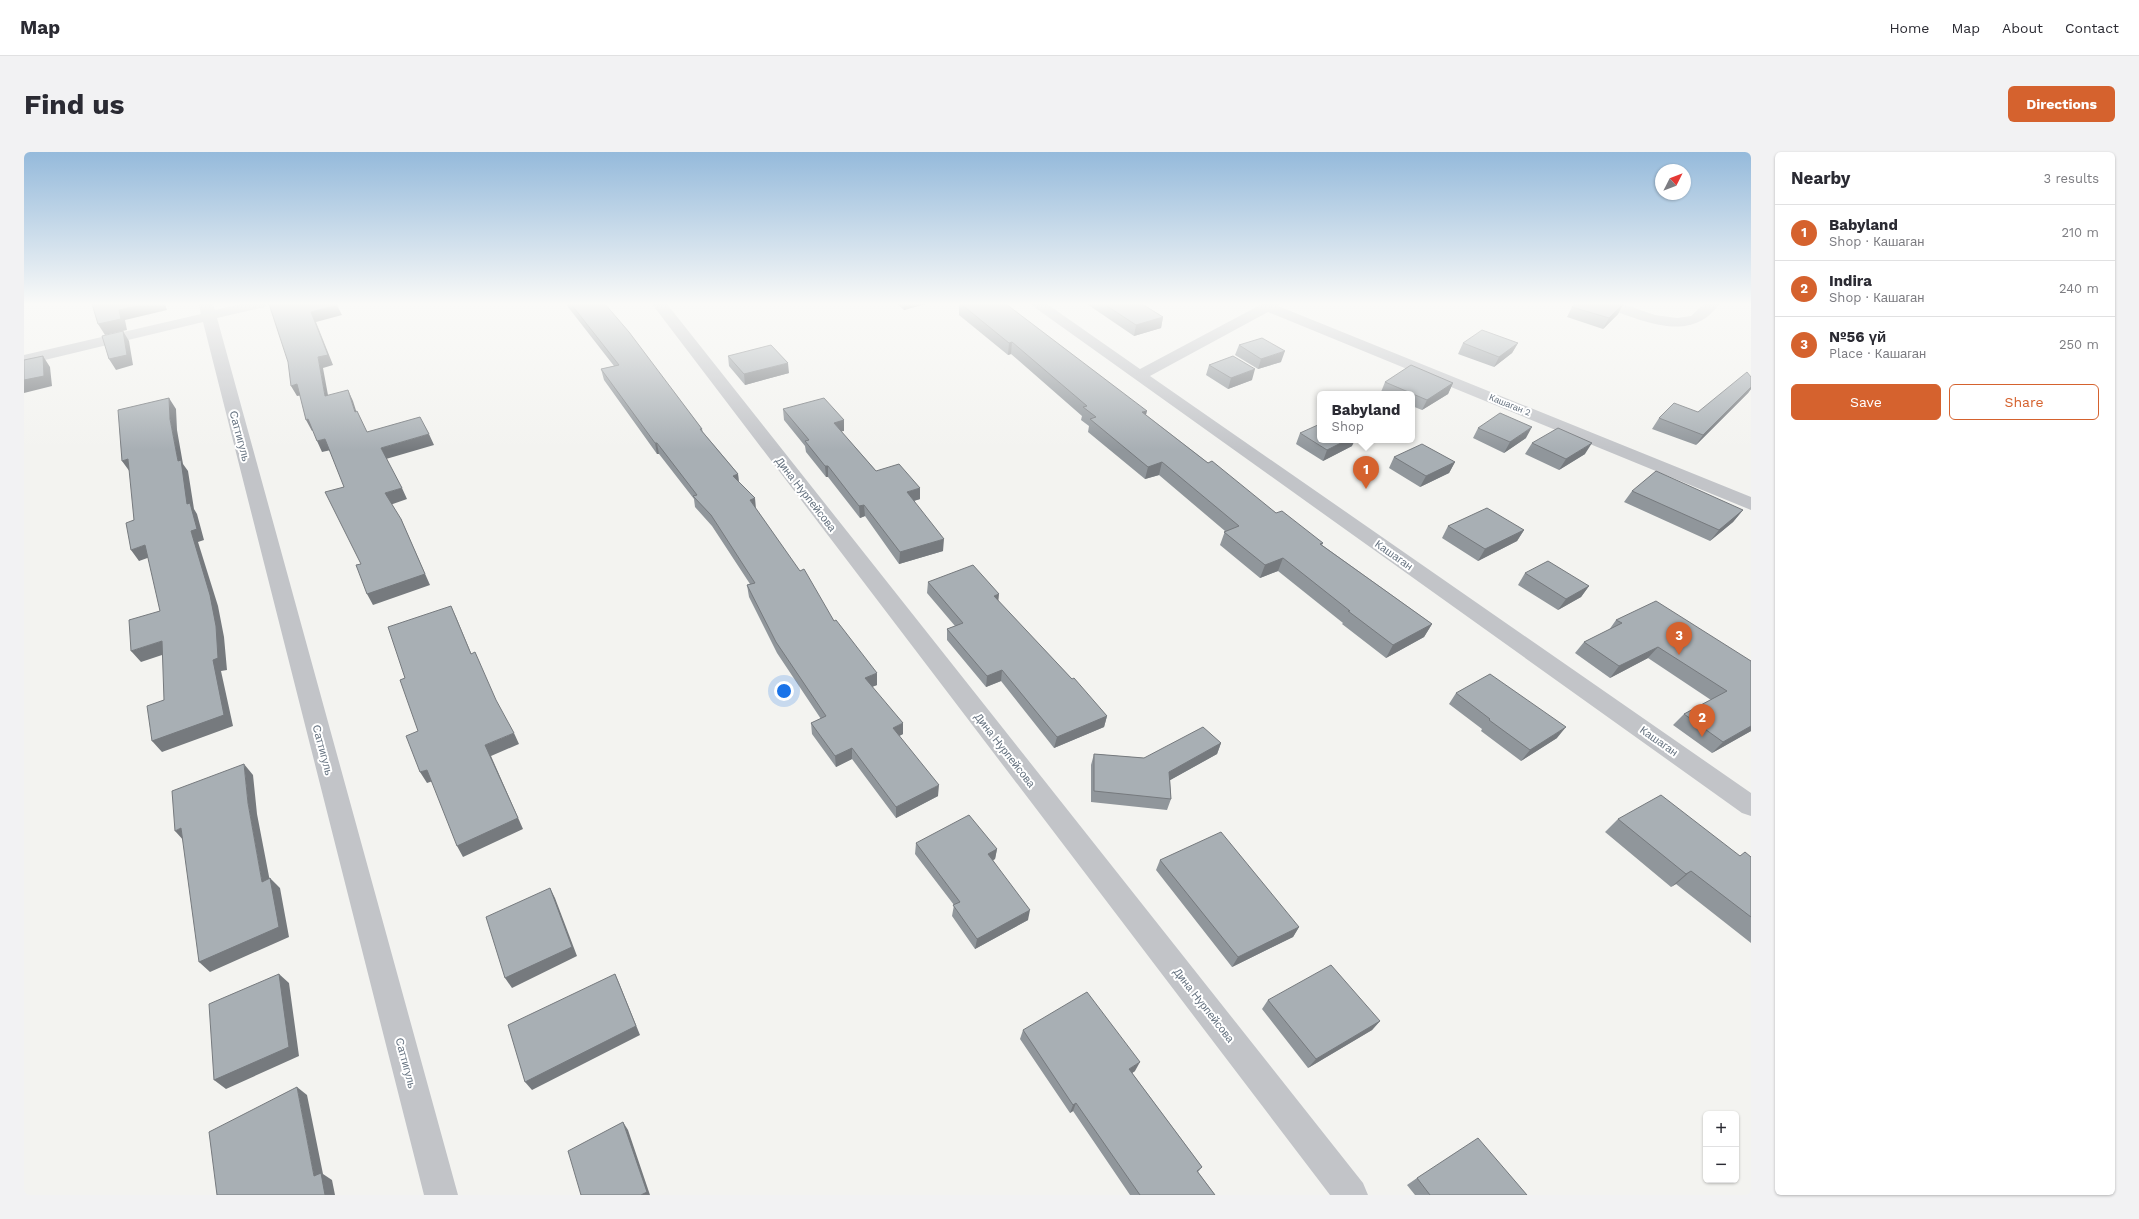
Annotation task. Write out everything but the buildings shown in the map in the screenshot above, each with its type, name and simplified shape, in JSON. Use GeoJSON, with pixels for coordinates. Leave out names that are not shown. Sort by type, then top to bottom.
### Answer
{"type":"FeatureCollection","features":[{"type":"Feature","properties":{"kind":"street"},"geometry":{"type":"LineString","coordinates":[[24,360],[51,353]]}},
{"type":"Feature","properties":{"kind":"street","name":"Саттигуль"},"geometry":{"type":"LineString","coordinates":[[218,353],[441,1195]]}},
{"type":"Feature","properties":{"kind":"street","name":"Дина Нурпейсова"},"geometry":{"type":"LineString","coordinates":[[697,353],[1351,1195]]}},
{"type":"Feature","properties":{"kind":"street","name":"Кашаган"},"geometry":{"type":"LineString","coordinates":[[1106,353],[1751,806]]}},
{"type":"Feature","properties":{"kind":"street"},"geometry":{"type":"LineString","coordinates":[[1139,376],[1182,353]]}},
{"type":"Feature","properties":{"kind":"street","name":"Кашаган 2"},"geometry":{"type":"LineString","coordinates":[[1386,353],[1706,484],[1751,504]]}},
{"type":"Feature","properties":{"kind":"place","name":"Babyland"},"geometry":{"type":"Point","coordinates":[1366,489]}},
{"type":"Feature","properties":{"kind":"place","name":"№56 үй"},"geometry":{"type":"Point","coordinates":[1679,655]}},
{"type":"Feature","properties":{"kind":"place","name":"Indira"},"geometry":{"type":"Point","coordinates":[1702,737]}}]}
